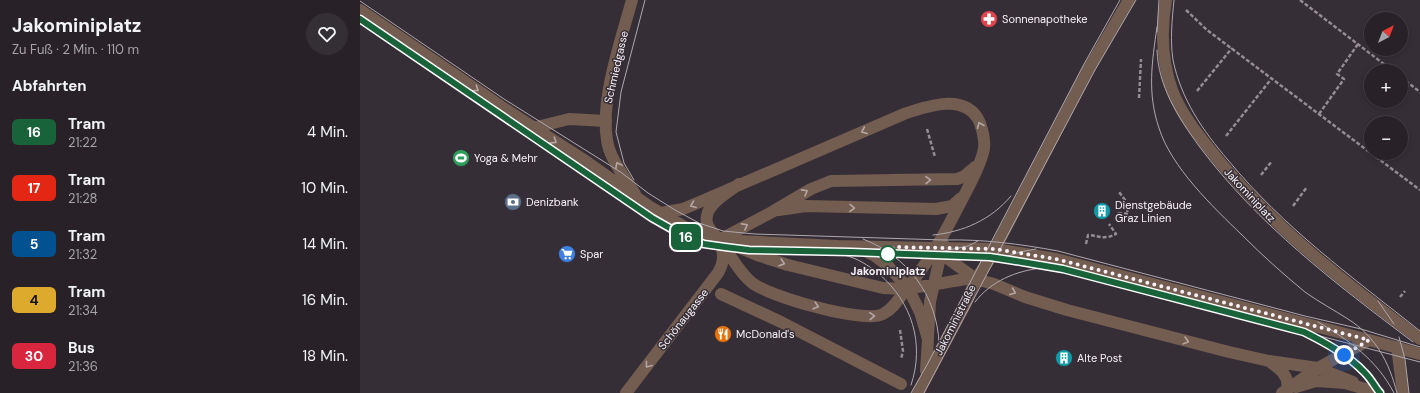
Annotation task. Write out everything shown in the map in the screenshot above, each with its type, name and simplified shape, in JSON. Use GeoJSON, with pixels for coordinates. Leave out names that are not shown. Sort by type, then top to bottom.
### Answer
{"type":"FeatureCollection","features":[{"type":"Feature","properties":{"kind":"street","name":"Schmiedgasse"},"geometry":{"type":"LineString","coordinates":[[632,0],[612,72],[606,121],[607,141],[610,152],[638,199]]}},
{"type":"Feature","properties":{"kind":"street"},"geometry":{"type":"LineString","coordinates":[[995,249],[1088,70],[1129,0]]}},
{"type":"Feature","properties":{"kind":"street","name":"Jakominiplatz"},"geometry":{"type":"LineString","coordinates":[[1166,0],[1163,31],[1165,63],[1172,90],[1186,117],[1209,149],[1228,172],[1281,227],[1378,307],[1420,339]]}},
{"type":"Feature","properties":{"kind":"street"},"geometry":{"type":"LineString","coordinates":[[360,10],[533,128],[584,160],[638,199],[690,230],[757,256],[883,288],[908,288],[965,279],[976,279],[994,284],[1026,297],[1075,312],[1229,352],[1269,361],[1318,368],[1379,393]]}},
{"type":"Feature","properties":{"kind":"street"},"geometry":{"type":"LineString","coordinates":[[661,213],[683,209],[921,108],[940,104],[954,104],[971,112],[978,120],[982,128],[984,152],[952,218],[940,249],[930,302],[925,379]]}},
{"type":"Feature","properties":{"kind":"street"},"geometry":{"type":"LineString","coordinates":[[533,128],[569,119],[606,121]]}},
{"type":"Feature","properties":{"kind":"street"},"geometry":{"type":"LineString","coordinates":[[719,240],[772,212],[811,188],[831,182],[957,179],[968,173],[979,162]]}},
{"type":"Feature","properties":{"kind":"street"},"geometry":{"type":"LineString","coordinates":[[739,184],[719,199],[708,211],[706,219],[707,226],[744,275],[758,287],[772,293],[833,312],[871,317],[883,314],[892,308],[940,249]]}},
{"type":"Feature","properties":{"kind":"street"},"geometry":{"type":"LineString","coordinates":[[772,212],[782,209],[806,206],[936,209],[952,206],[964,195]]}},
{"type":"Feature","properties":{"kind":"street"},"geometry":{"type":"LineString","coordinates":[[719,240],[940,249],[995,249],[1056,259],[1420,354]]}},
{"type":"Feature","properties":{"kind":"street"},"geometry":{"type":"LineString","coordinates":[[719,240],[724,253],[722,266],[728,264],[737,265]]}},
{"type":"Feature","properties":{"kind":"street"},"geometry":{"type":"LineString","coordinates":[[856,246],[875,256],[895,273],[908,288],[920,312],[928,340]]}},
{"type":"Feature","properties":{"kind":"street"},"geometry":{"type":"LineString","coordinates":[[940,249],[944,256],[976,279]]}},
{"type":"Feature","properties":{"kind":"street","name":"Jakoministraße"},"geometry":{"type":"LineString","coordinates":[[918,393],[966,303],[976,279],[995,249]]}},
{"type":"Feature","properties":{"kind":"street","name":"Schönaugasse"},"geometry":{"type":"LineString","coordinates":[[626,393],[722,266]]}},
{"type":"Feature","properties":{"kind":"street"},"geometry":{"type":"LineString","coordinates":[[721,294],[781,322],[898,382]]}},
{"type":"Feature","properties":{"kind":"street"},"geometry":{"type":"LineString","coordinates":[[1285,391],[1318,368],[1369,340]]}},
{"type":"Feature","properties":{"kind":"street"},"geometry":{"type":"LineString","coordinates":[[1397,347],[1403,393]]}},
{"type":"Feature","properties":{"kind":"street"},"geometry":{"type":"LineString","coordinates":[[1269,361],[1276,366],[1287,379],[1288,384],[1285,391]]}},
{"type":"Feature","properties":{"kind":"street"},"geometry":{"type":"LineString","coordinates":[[1285,391],[1316,381],[1345,383],[1379,393]]}},
{"type":"Feature","properties":{"kind":"street"},"geometry":{"type":"LineString","coordinates":[[1345,383],[1358,393]]}},
{"type":"Feature","properties":{"kind":"path"},"geometry":{"type":"LineString","coordinates":[[1300,0],[1384,64]]}},
{"type":"Feature","properties":{"kind":"path"},"geometry":{"type":"LineString","coordinates":[[1187,4],[1186,9],[1207,30],[1420,190]]}},
{"type":"Feature","properties":{"kind":"path"},"geometry":{"type":"LineString","coordinates":[[1319,114],[1344,79],[1337,74],[1358,44]]}},
{"type":"Feature","properties":{"kind":"path"},"geometry":{"type":"LineString","coordinates":[[1195,93],[1232,48]]}},
{"type":"Feature","properties":{"kind":"path"},"geometry":{"type":"LineString","coordinates":[[1224,138],[1272,78]]}},
{"type":"Feature","properties":{"kind":"path"},"geometry":{"type":"LineString","coordinates":[[1408,83],[1420,92]]}},
{"type":"Feature","properties":{"kind":"path"},"geometry":{"type":"LineString","coordinates":[[927,128],[938,164]]}},
{"type":"Feature","properties":{"kind":"path","name":"Jakominiplatz"},"geometry":{"type":"LineString","coordinates":[[1258,178],[1272,161]]}},
{"type":"Feature","properties":{"kind":"path","name":"Jakominiplatz"},"geometry":{"type":"LineString","coordinates":[[1289,211],[1307,187]]}},
{"type":"Feature","properties":{"kind":"path"},"geometry":{"type":"LineString","coordinates":[[1118,213],[1128,214],[1124,200],[1119,192]]}},
{"type":"Feature","properties":{"kind":"path"},"geometry":{"type":"LineString","coordinates":[[1084,250],[1088,234],[1099,238],[1106,238],[1116,234],[1109,224]]}},
{"type":"Feature","properties":{"kind":"path"},"geometry":{"type":"LineString","coordinates":[[898,382],[903,351],[900,330]]}},
{"type":"Feature","properties":{"kind":"tram line"},"geometry":{"type":"LineString","coordinates":[[634,180],[624,163],[616,132],[621,92],[645,0]]}},
{"type":"Feature","properties":{"kind":"tram line"},"geometry":{"type":"LineString","coordinates":[[911,393],[1084,64],[1120,0]]}},
{"type":"Feature","properties":{"kind":"tram line"},"geometry":{"type":"LineString","coordinates":[[924,393],[1095,70],[1136,0]]}},
{"type":"Feature","properties":{"kind":"tram line"},"geometry":{"type":"LineString","coordinates":[[1157,32],[1159,0]]}},
{"type":"Feature","properties":{"kind":"tram line"},"geometry":{"type":"LineString","coordinates":[[1174,0],[1172,22],[1173,60],[1181,88],[1187,101],[1210,138],[1249,184],[1295,229],[1344,271],[1420,331]]}},
{"type":"Feature","properties":{"kind":"tram line"},"geometry":{"type":"LineString","coordinates":[[360,1],[504,99],[622,173],[648,193],[699,223],[723,231],[755,234],[973,240],[1044,248],[1305,316],[1361,329],[1420,347]]}},
{"type":"Feature","properties":{"kind":"tram line"},"geometry":{"type":"LineString","coordinates":[[360,19],[652,218],[682,235],[704,243],[749,250],[990,257],[1063,269],[1420,362]]}},
{"type":"Feature","properties":{"kind":"tram line","name":"16"},"geometry":{"type":"LineString","coordinates":[[360,19],[652,218],[672,230],[704,244],[749,250],[990,257],[1063,269],[1304,332],[1318,338],[1344,355],[1366,374],[1380,393]]}},
{"type":"Feature","properties":{"kind":"tram line"},"geometry":{"type":"LineString","coordinates":[[1157,27],[1152,65],[1153,102],[1159,128],[1173,157],[1194,186],[1257,250],[1305,292],[1358,326],[1374,342],[1390,371],[1397,393]]}},
{"type":"Feature","properties":{"kind":"tram line"},"geometry":{"type":"LineString","coordinates":[[1157,50],[1161,76],[1170,101],[1191,135],[1222,174],[1246,201],[1299,252],[1355,298],[1413,342]]}},
{"type":"Feature","properties":{"kind":"tram line"},"geometry":{"type":"LineString","coordinates":[[933,235],[966,228],[995,212],[1011,196]]}},
{"type":"Feature","properties":{"kind":"tram line"},"geometry":{"type":"LineString","coordinates":[[863,239],[879,246],[893,256],[917,279],[926,293],[932,309],[937,325],[939,343]]}},
{"type":"Feature","properties":{"kind":"tram line"},"geometry":{"type":"LineString","coordinates":[[940,252],[968,246],[978,241]]}},
{"type":"Feature","properties":{"kind":"tram line"},"geometry":{"type":"LineString","coordinates":[[1002,258],[1036,249]]}},
{"type":"Feature","properties":{"kind":"tram line"},"geometry":{"type":"LineString","coordinates":[[844,255],[862,262],[871,268],[879,274],[900,297],[913,325],[916,339],[917,354],[911,385]]}},
{"type":"Feature","properties":{"kind":"tram line"},"geometry":{"type":"LineString","coordinates":[[975,302],[989,288],[1005,278],[1032,269],[1041,268]]}},
{"type":"Feature","properties":{"kind":"tram line"},"geometry":{"type":"LineString","coordinates":[[1378,301],[1394,324]]}},
{"type":"Feature","properties":{"kind":"tram line"},"geometry":{"type":"LineString","coordinates":[[1318,322],[1341,336],[1371,361],[1387,381],[1394,393]]}},
{"type":"Feature","properties":{"kind":"tram line"},"geometry":{"type":"LineString","coordinates":[[1399,337],[1405,359],[1409,393]]}},
{"type":"Feature","properties":{"kind":"tram line"},"geometry":{"type":"LineString","coordinates":[[1320,339],[1357,365],[1367,375],[1380,393]]}},
{"type":"Feature","properties":{"kind":"place","name":"Sonnenapotheke"},"geometry":{"type":"Point","coordinates":[989,19]}},
{"type":"Feature","properties":{"kind":"place","name":"Yoga & Mehr"},"geometry":{"type":"Point","coordinates":[461,158]}},
{"type":"Feature","properties":{"kind":"place","name":"Denizbank"},"geometry":{"type":"Point","coordinates":[513,202]}},
{"type":"Feature","properties":{"kind":"place","name":"Dienstgebäude Graz Linien"},"geometry":{"type":"Point","coordinates":[1102,211]}},
{"type":"Feature","properties":{"kind":"place","name":"Spar"},"geometry":{"type":"Point","coordinates":[567,254]}},
{"type":"Feature","properties":{"kind":"place","name":"Jakominiplatz"},"geometry":{"type":"Point","coordinates":[888,254]}},
{"type":"Feature","properties":{"kind":"place","name":"McDonald's"},"geometry":{"type":"Point","coordinates":[723,334]}},
{"type":"Feature","properties":{"kind":"place","name":"Alte Post"},"geometry":{"type":"Point","coordinates":[1064,358]}},
{"type":"Feature","properties":{"kind":"route"},"geometry":{"type":"LineString","coordinates":[[888,254],[894,247],[995,249],[1056,259],[1369,340],[1344,355]]}}]}
